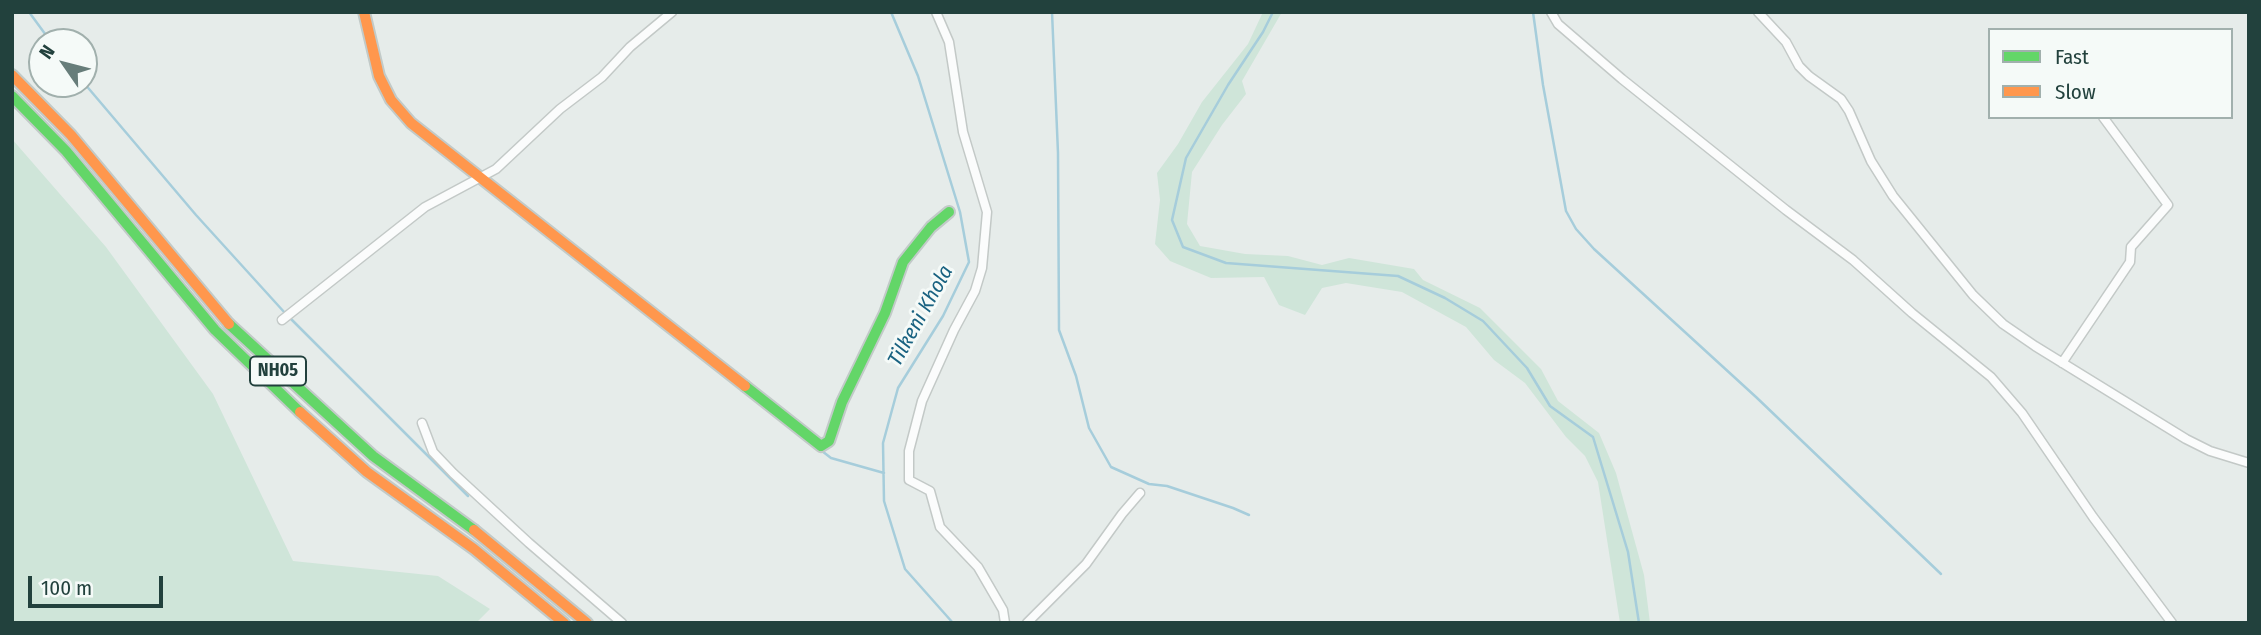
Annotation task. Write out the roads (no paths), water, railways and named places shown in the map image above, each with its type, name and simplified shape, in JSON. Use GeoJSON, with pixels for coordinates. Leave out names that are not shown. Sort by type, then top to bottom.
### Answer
{"type":"FeatureCollection","features":[{"type":"Feature","properties":{"kind":"main road"},"geometry":{"type":"LineString","coordinates":[[365,12],[379,76],[391,100],[411,123],[821,446],[829,441],[842,402],[884,313],[903,262],[931,227],[949,212]]}},
{"type":"Feature","properties":{"kind":"main road","name":"NH05"},"geometry":{"type":"LineString","coordinates":[[12,75],[71,135],[220,314],[288,380],[373,456],[480,534],[587,623]]}},
{"type":"Feature","properties":{"kind":"main road","name":"NH05"},"geometry":{"type":"LineString","coordinates":[[12,96],[66,151],[215,330],[282,396],[367,472],[474,549],[564,623]]}},
{"type":"Feature","properties":{"kind":"street"},"geometry":{"type":"LineString","coordinates":[[286,317],[425,207],[496,169],[561,109],[602,77],[630,47],[671,12]]}},
{"type":"Feature","properties":{"kind":"street"},"geometry":{"type":"LineString","coordinates":[[936,12],[949,42],[963,132],[987,212],[982,268],[975,291],[922,401],[909,451],[909,480],[930,491],[940,527],[978,567],[1003,610],[1005,623]]}},
{"type":"Feature","properties":{"kind":"street"},"geometry":{"type":"LineString","coordinates":[[1551,12],[1558,24],[1622,79],[1853,260],[1912,313],[1991,377],[2022,414],[2093,517],[2172,623]]}},
{"type":"Feature","properties":{"kind":"street"},"geometry":{"type":"LineString","coordinates":[[1758,12],[1786,42],[1809,76],[1841,99],[1871,161],[1893,196],[1973,295],[2003,324],[2186,439],[2210,451],[2249,463]]}},
{"type":"Feature","properties":{"kind":"street"},"geometry":{"type":"LineString","coordinates":[[2062,363],[2130,262],[2131,247],[2168,205],[2104,119]]}},
{"type":"Feature","properties":{"kind":"street"},"geometry":{"type":"LineString","coordinates":[[422,423],[433,452],[453,473],[622,623]]}},
{"type":"Feature","properties":{"kind":"street"},"geometry":{"type":"LineString","coordinates":[[1027,623],[1086,565],[1140,493]]}},
{"type":"Feature","properties":{"kind":"waterway"},"geometry":{"type":"LineString","coordinates":[[29,12],[41,28]]}},
{"type":"Feature","properties":{"kind":"waterway"},"geometry":{"type":"LineString","coordinates":[[359,12],[372,69]]}},
{"type":"Feature","properties":{"kind":"waterway","name":"Tilkeni Khola"},"geometry":{"type":"LineString","coordinates":[[891,12],[918,76],[960,212],[969,262],[943,316],[898,388],[883,443],[884,501],[905,569],[953,623]]}},
{"type":"Feature","properties":{"kind":"waterway"},"geometry":{"type":"LineString","coordinates":[[1052,12],[1058,153],[1059,330],[1076,376],[1089,428],[1111,467],[1149,484],[1167,486],[1249,515]]}},
{"type":"Feature","properties":{"kind":"waterway"},"geometry":{"type":"LineString","coordinates":[[1273,12],[1186,158],[1172,220],[1183,247],[1226,263],[1398,276],[1445,298],[1483,321],[1527,368],[1550,406],[1593,437],[1628,552],[1639,623]]}},
{"type":"Feature","properties":{"kind":"waterway"},"geometry":{"type":"LineString","coordinates":[[1533,12],[1566,211],[1576,229],[1594,249],[1756,397],[1941,574]]}},
{"type":"Feature","properties":{"kind":"waterway"},"geometry":{"type":"LineString","coordinates":[[375,78],[381,91]]}},
{"type":"Feature","properties":{"kind":"waterway"},"geometry":{"type":"LineString","coordinates":[[97,98],[196,215],[285,313]]}},
{"type":"Feature","properties":{"kind":"waterway"},"geometry":{"type":"LineString","coordinates":[[290,318],[468,496]]}},
{"type":"Feature","properties":{"kind":"waterway"},"geometry":{"type":"LineString","coordinates":[[822,451],[831,458],[884,473]]}}]}
